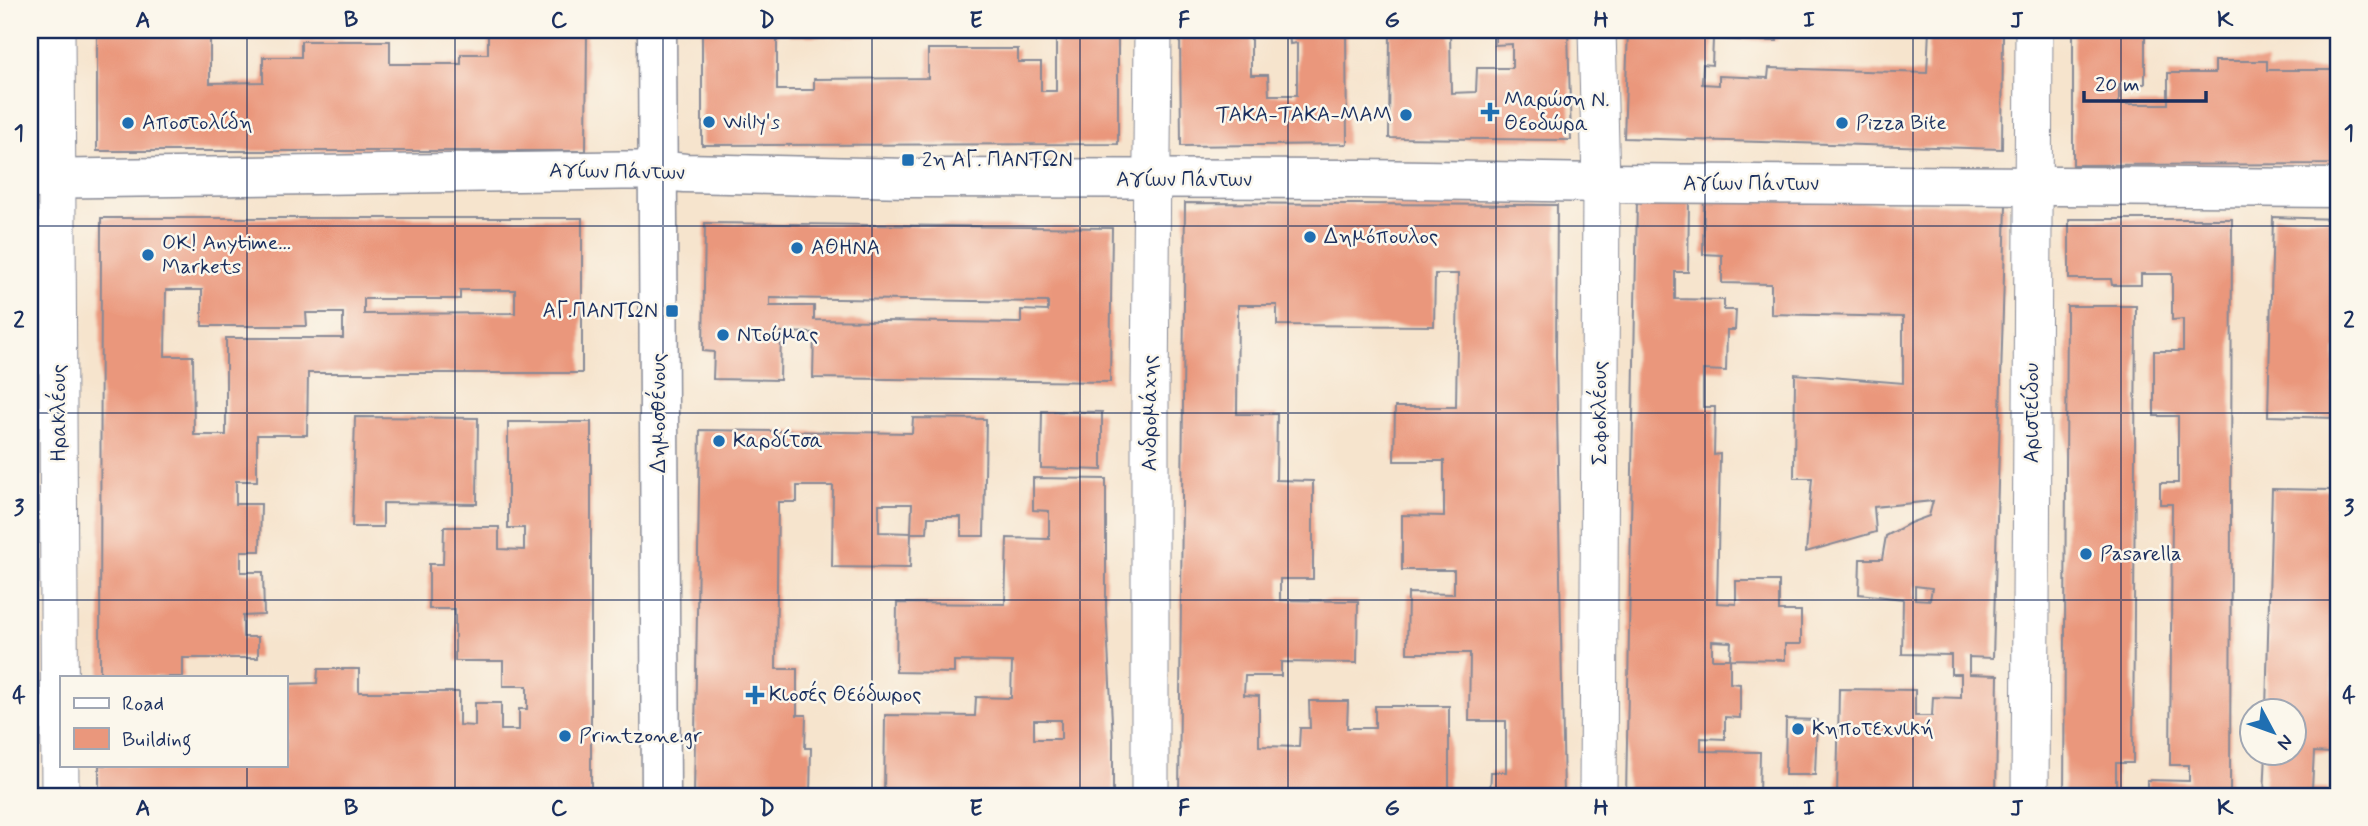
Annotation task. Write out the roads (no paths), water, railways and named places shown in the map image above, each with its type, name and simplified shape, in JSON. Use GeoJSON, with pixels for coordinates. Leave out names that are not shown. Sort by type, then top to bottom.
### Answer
{"type":"FeatureCollection","features":[{"type":"Feature","properties":{"kind":"street","name":"Ηρακλέους"},"geometry":{"type":"LineString","coordinates":[[56,30],[44,179],[60,796]]}},
{"type":"Feature","properties":{"kind":"street","name":"Δημοσθένους"},"geometry":{"type":"LineString","coordinates":[[657,30],[660,796]]}},
{"type":"Feature","properties":{"kind":"street","name":"Ανδρομάχης"},"geometry":{"type":"LineString","coordinates":[[1150,796],[1153,30]]}},
{"type":"Feature","properties":{"kind":"street","name":"Σοφοκλέους"},"geometry":{"type":"LineString","coordinates":[[1597,30],[1601,183],[1598,796]]}},
{"type":"Feature","properties":{"kind":"street","name":"Αριστείδου"},"geometry":{"type":"LineString","coordinates":[[2030,796],[2034,30]]}},
{"type":"Feature","properties":{"kind":"street","name":"Αγίων Πάντων"},"geometry":{"type":"LineString","coordinates":[[44,179],[657,170],[685,173],[908,178],[1363,179],[2338,188]]}},
{"type":"Feature","properties":{"kind":"place","name":"Μαρώση Ν. Θεοδώρα"},"geometry":{"type":"Point","coordinates":[1490,112]}},
{"type":"Feature","properties":{"kind":"place","name":"ΤΑΚΑ-ΤΑΚΑ-ΜΑΜ"},"geometry":{"type":"Point","coordinates":[1406,115]}},
{"type":"Feature","properties":{"kind":"place","name":"Willy's"},"geometry":{"type":"Point","coordinates":[709,122]}},
{"type":"Feature","properties":{"kind":"place","name":"Αποστολίδη"},"geometry":{"type":"Point","coordinates":[128,123]}},
{"type":"Feature","properties":{"kind":"place","name":"Pizza Bite"},"geometry":{"type":"Point","coordinates":[1842,123]}},
{"type":"Feature","properties":{"kind":"place","name":"2η ΑΓ. ΠΑΝΤΩΝ"},"geometry":{"type":"Point","coordinates":[908,160]}},
{"type":"Feature","properties":{"kind":"place","name":"Δημόπουλος"},"geometry":{"type":"Point","coordinates":[1310,237]}},
{"type":"Feature","properties":{"kind":"place","name":"ΑΘΗΝΑ"},"geometry":{"type":"Point","coordinates":[797,248]}},
{"type":"Feature","properties":{"kind":"place","name":"OK! Anytime... Markets"},"geometry":{"type":"Point","coordinates":[148,255]}},
{"type":"Feature","properties":{"kind":"place","name":"ΑΓ.ΠΑΝΤΩΝ"},"geometry":{"type":"Point","coordinates":[672,311]}},
{"type":"Feature","properties":{"kind":"place","name":"Ντούμας"},"geometry":{"type":"Point","coordinates":[723,335]}},
{"type":"Feature","properties":{"kind":"place","name":"Καρδίτσα"},"geometry":{"type":"Point","coordinates":[719,441]}},
{"type":"Feature","properties":{"kind":"place","name":"Pasarella"},"geometry":{"type":"Point","coordinates":[2086,554]}},
{"type":"Feature","properties":{"kind":"place","name":"Κιοσές Θεόδωρος"},"geometry":{"type":"Point","coordinates":[755,695]}},
{"type":"Feature","properties":{"kind":"place","name":"Κηποτεχνική"},"geometry":{"type":"Point","coordinates":[1798,729]}},
{"type":"Feature","properties":{"kind":"place","name":"Printzone.gr"},"geometry":{"type":"Point","coordinates":[565,736]}}]}
